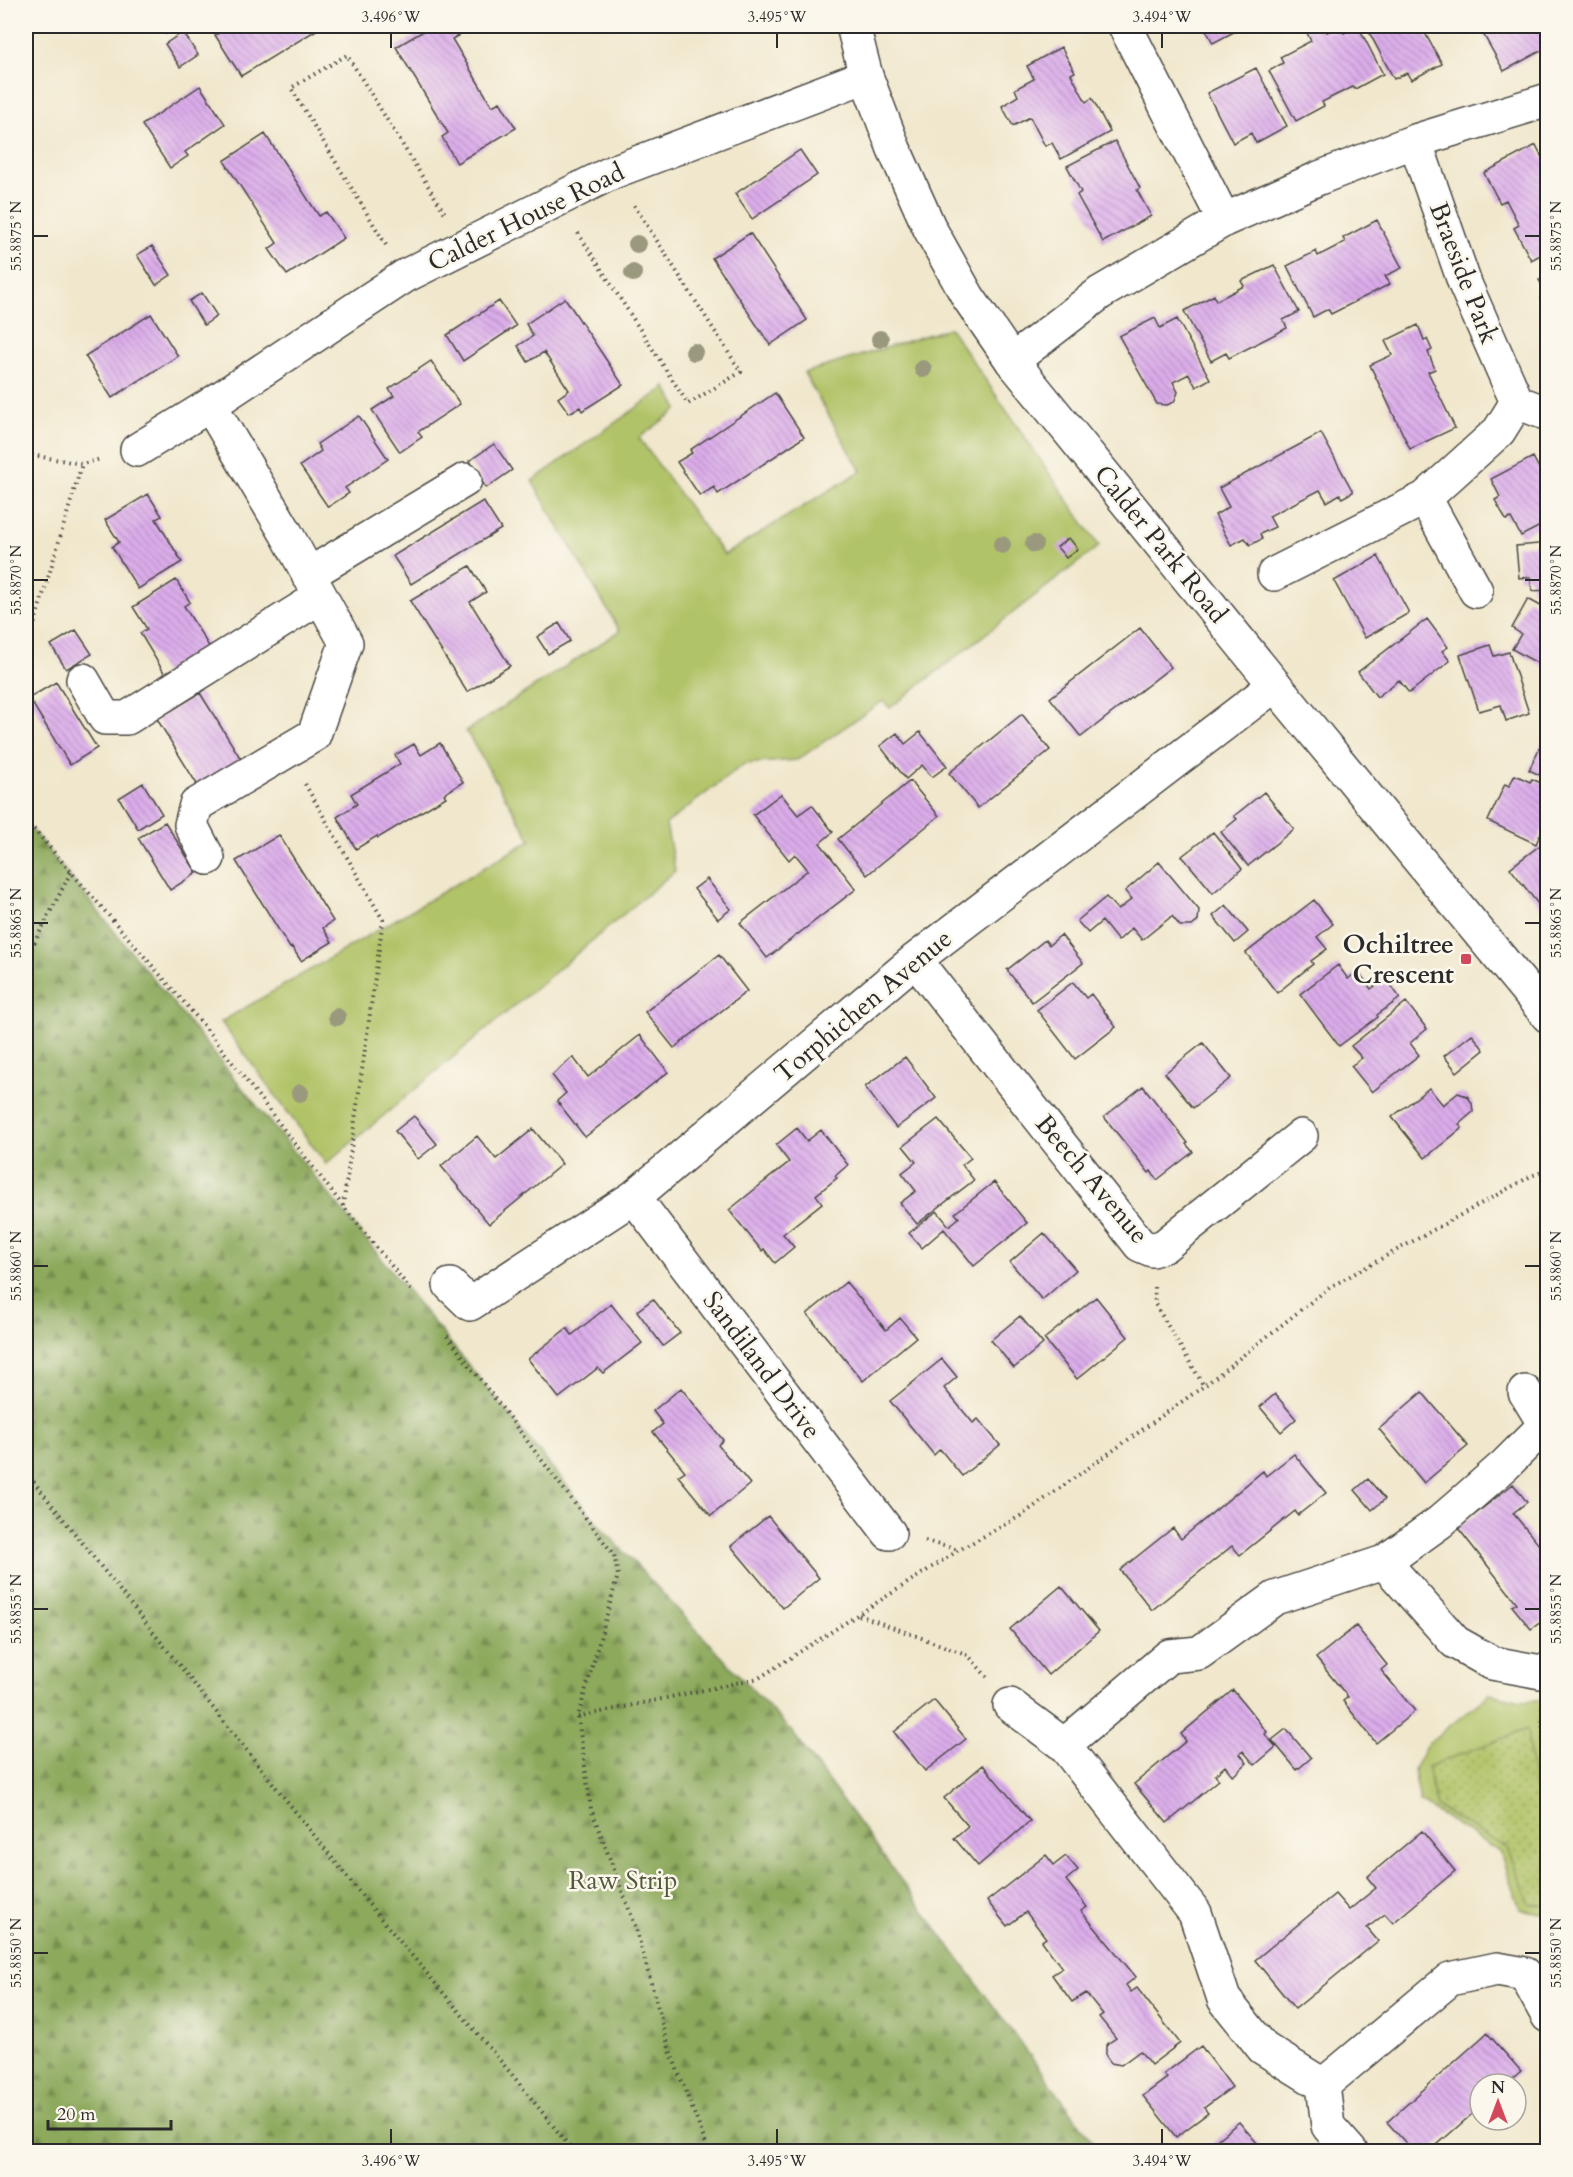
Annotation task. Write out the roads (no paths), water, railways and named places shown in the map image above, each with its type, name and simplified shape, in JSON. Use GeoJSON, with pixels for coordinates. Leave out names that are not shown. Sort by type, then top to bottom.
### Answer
{"type":"FeatureCollection","features":[{"type":"Feature","properties":{"kind":"street","name":"Calder Park Road"},"geometry":{"type":"LineString","coordinates":[[853,26],[866,76],[894,149],[930,229],[968,297],[1012,360],[1275,685],[1548,1016]]}},
{"type":"Feature","properties":{"kind":"street"},"geometry":{"type":"LineString","coordinates":[[1125,26],[1224,220]]}},
{"type":"Feature","properties":{"kind":"street","name":"Calder House Road"},"geometry":{"type":"LineString","coordinates":[[137,450],[210,405],[405,276],[613,172],[866,76]]}},
{"type":"Feature","properties":{"kind":"street"},"geometry":{"type":"LineString","coordinates":[[1012,360],[1100,292],[1224,220],[1319,178],[1415,141],[1548,100]]}},
{"type":"Feature","properties":{"kind":"street","name":"Braeside Park"},"geometry":{"type":"LineString","coordinates":[[1415,141],[1465,284],[1517,402]]}},
{"type":"Feature","properties":{"kind":"street"},"geometry":{"type":"LineString","coordinates":[[1274,574],[1425,498],[1499,431],[1517,402],[1548,414]]}},
{"type":"Feature","properties":{"kind":"street"},"geometry":{"type":"LineString","coordinates":[[208,858],[191,825],[196,806],[314,735],[346,643],[286,533],[210,405]]}},
{"type":"Feature","properties":{"kind":"street"},"geometry":{"type":"LineString","coordinates":[[83,680],[105,718],[127,718],[465,480]]}},
{"type":"Feature","properties":{"kind":"street"},"geometry":{"type":"LineString","coordinates":[[1425,498],[1476,591]]}},
{"type":"Feature","properties":{"kind":"street","name":"Torphichen Avenue"},"geometry":{"type":"LineString","coordinates":[[450,1285],[471,1304],[634,1197],[915,960],[1275,685]]}},
{"type":"Feature","properties":{"kind":"street","name":"Beech Avenue"},"geometry":{"type":"LineString","coordinates":[[915,960],[1140,1245],[1152,1250],[1164,1246],[1301,1136]]}},
{"type":"Feature","properties":{"kind":"street","name":"Sandiland Drive"},"geometry":{"type":"LineString","coordinates":[[634,1197],[889,1533]]}},
{"type":"Feature","properties":{"kind":"street"},"geometry":{"type":"LineString","coordinates":[[1064,1745],[1169,1656],[1199,1653],[1275,1598],[1383,1562],[1440,1522],[1546,1426],[1525,1392]]}},
{"type":"Feature","properties":{"kind":"street"},"geometry":{"type":"LineString","coordinates":[[1383,1562],[1455,1642],[1492,1663],[1544,1671]]}},
{"type":"Feature","properties":{"kind":"street"},"geometry":{"type":"LineString","coordinates":[[1010,1705],[1064,1745],[1195,1913],[1224,1999],[1263,2048],[1323,2085]]}},
{"type":"Feature","properties":{"kind":"street"},"geometry":{"type":"LineString","coordinates":[[1323,2085],[1449,1979],[1497,1969],[1525,1974],[1548,2016]]}},
{"type":"Feature","properties":{"kind":"street"},"geometry":{"type":"LineString","coordinates":[[1323,2085],[1328,2126],[1351,2151]]}},
{"type":"Feature","properties":{"kind":"place","name":"Ochiltree Crescent"},"geometry":{"type":"Point","coordinates":[1466,959]}},
{"type":"Feature","properties":{"kind":"park label","name":"Raw Strip"},"geometry":{"type":"Point","coordinates":[623,1880]}}]}
